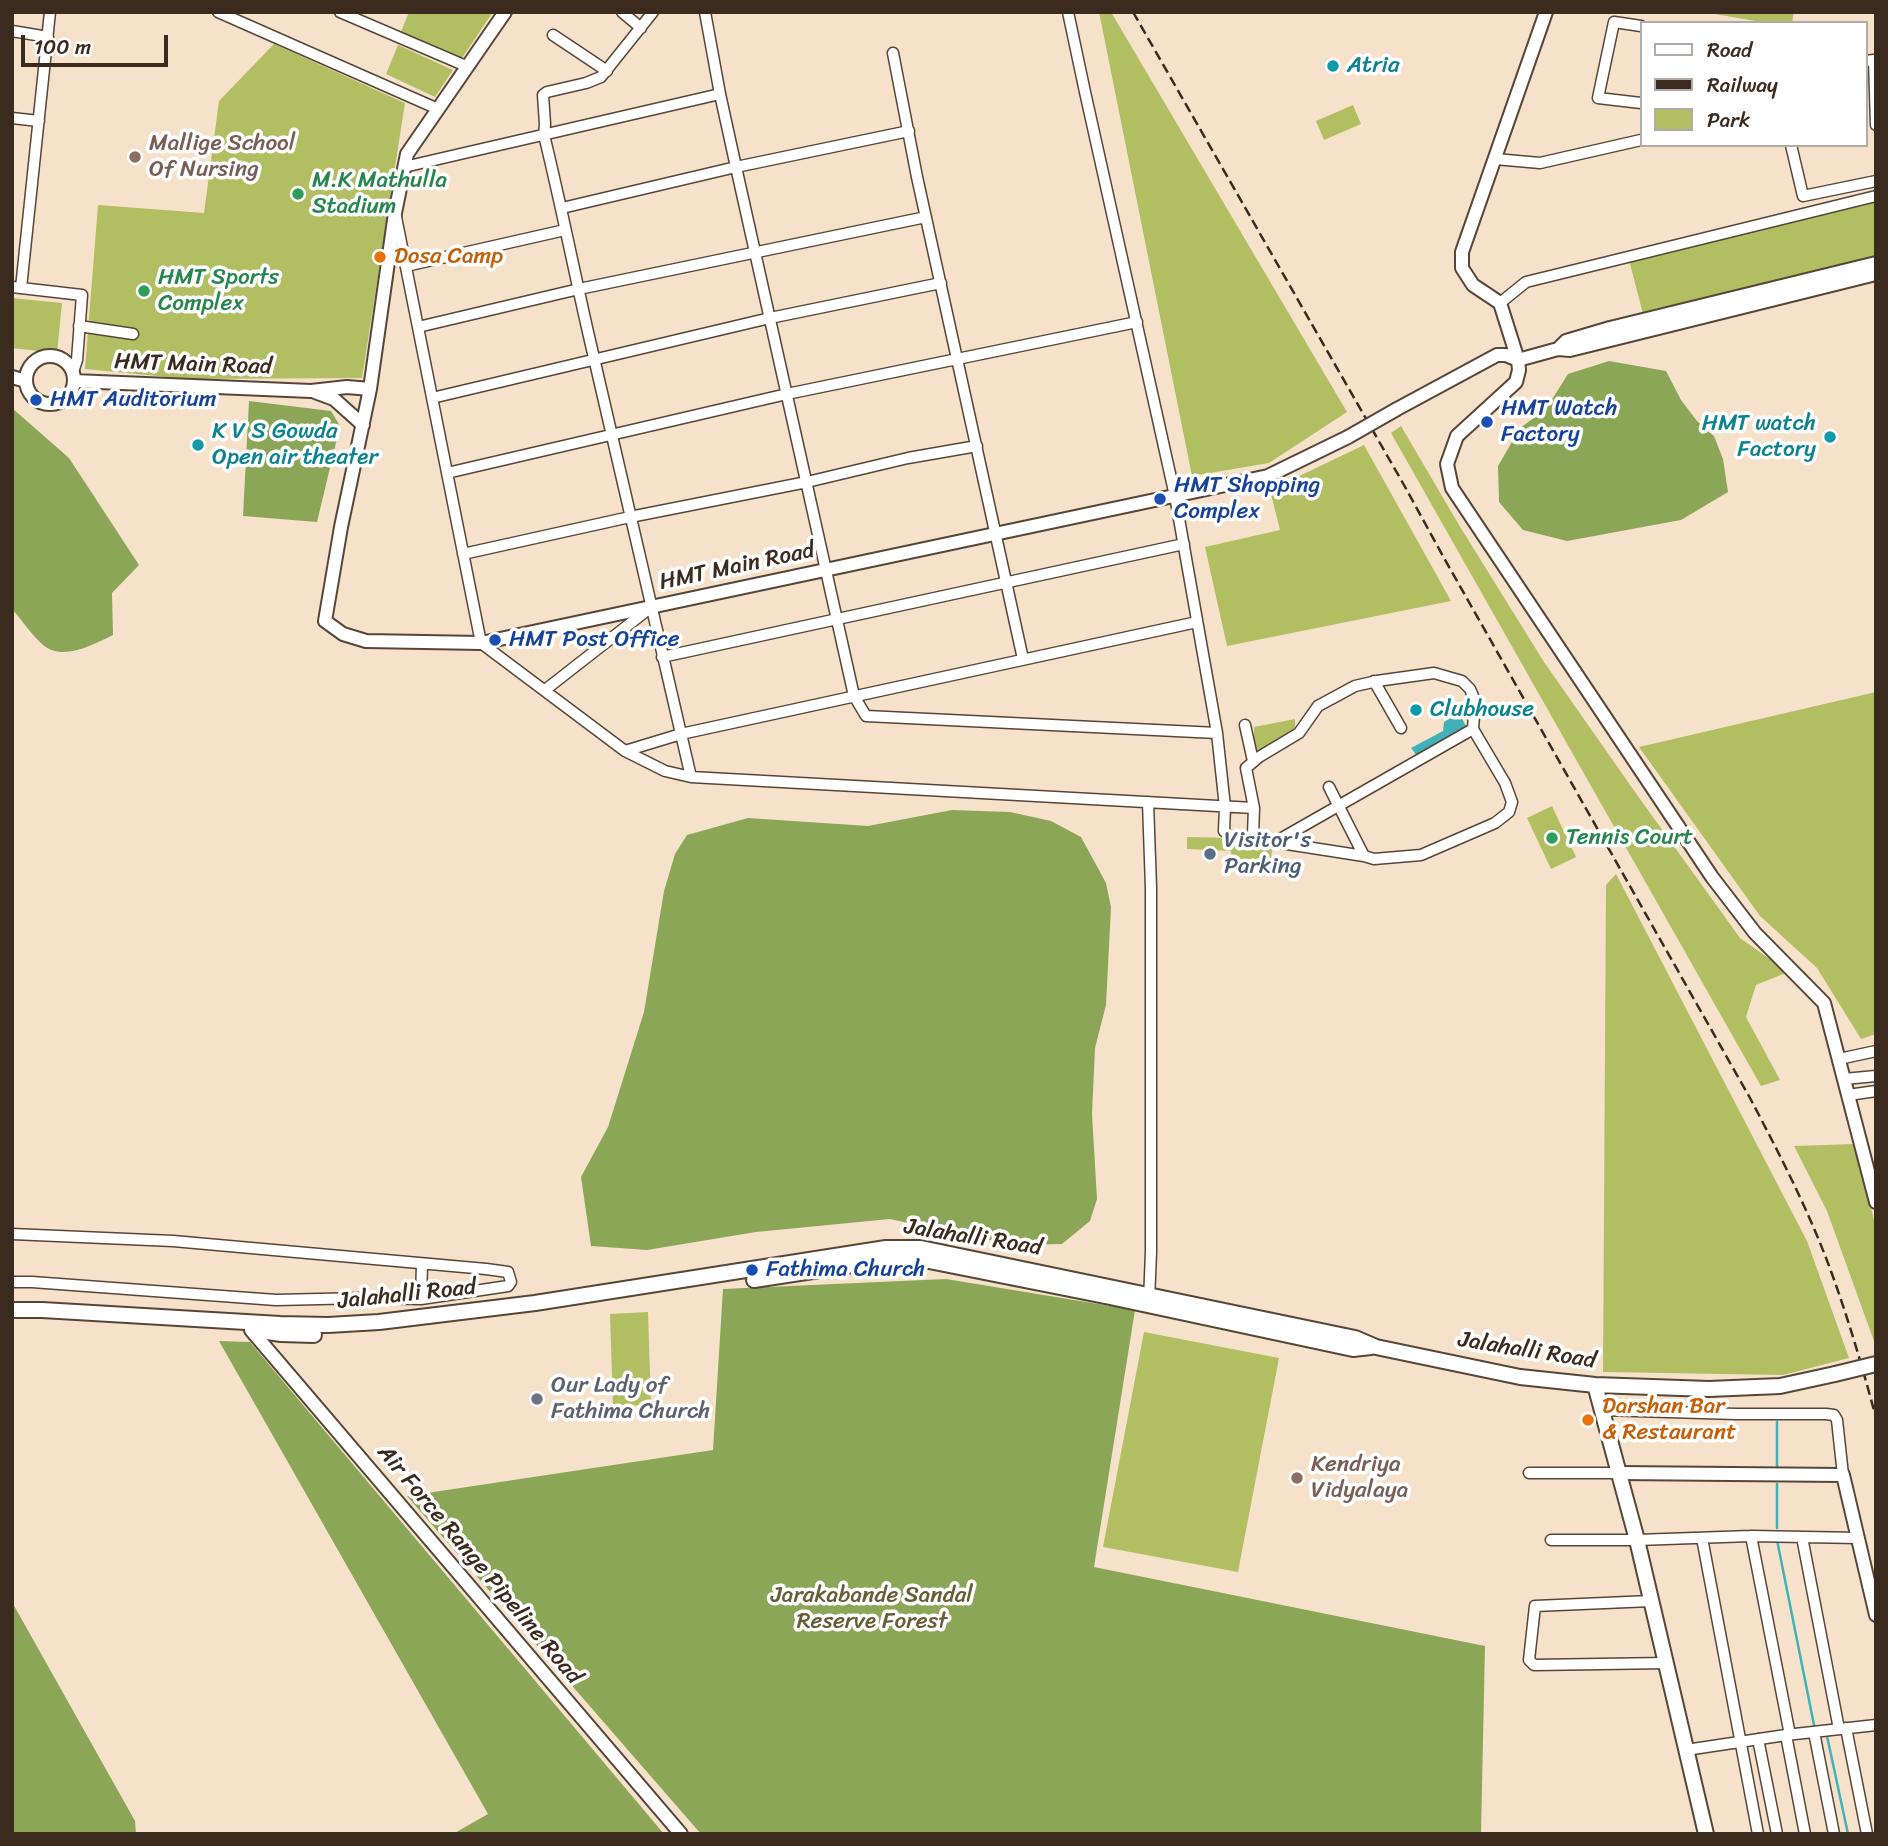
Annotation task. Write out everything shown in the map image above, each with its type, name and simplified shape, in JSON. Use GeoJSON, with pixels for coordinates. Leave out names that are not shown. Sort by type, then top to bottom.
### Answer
{"type":"FeatureCollection","features":[{"type":"Feature","properties":{"kind":"main road","name":"Jalahalli Road"},"geometry":{"type":"LineString","coordinates":[[12,1312],[43,1310],[251,1326],[328,1325],[432,1317],[820,1264],[886,1248],[921,1248],[1149,1300],[1354,1338],[1376,1347],[1520,1377],[1595,1385],[1709,1389],[1780,1386],[1876,1364]]}},
{"type":"Feature","properties":{"kind":"main road"},"geometry":{"type":"LineString","coordinates":[[1595,1385],[1637,1540],[1706,1834]]}},
{"type":"Feature","properties":{"kind":"street"},"geometry":{"type":"LineString","coordinates":[[50,12],[39,121],[16,288],[82,295],[74,377],[70,394],[64,400],[52,404],[43,403],[36,400],[26,386],[31,364],[46,356],[62,359],[69,365],[74,377]]}},
{"type":"Feature","properties":{"kind":"street"},"geometry":{"type":"LineString","coordinates":[[218,12],[438,109]]}},
{"type":"Feature","properties":{"kind":"street"},"geometry":{"type":"LineString","coordinates":[[340,12],[466,66]]}},
{"type":"Feature","properties":{"kind":"street","name":"HMT Main Road"},"geometry":{"type":"LineString","coordinates":[[505,12],[407,153],[370,389],[341,527],[325,621],[342,634],[366,641],[481,643],[1268,476],[1348,437],[1497,355],[1518,360],[1558,349]]}},
{"type":"Feature","properties":{"kind":"street"},"geometry":{"type":"LineString","coordinates":[[622,12],[641,28]]}},
{"type":"Feature","properties":{"kind":"street"},"geometry":{"type":"LineString","coordinates":[[653,12],[601,77],[543,94],[544,135],[691,777]]}},
{"type":"Feature","properties":{"kind":"street"},"geometry":{"type":"LineString","coordinates":[[705,12],[720,94],[854,696],[866,716],[1217,733]]}},
{"type":"Feature","properties":{"kind":"street"},"geometry":{"type":"LineString","coordinates":[[1068,12],[1175,496],[1217,733],[1225,807],[1224,831]]}},
{"type":"Feature","properties":{"kind":"street"},"geometry":{"type":"LineString","coordinates":[[1546,12],[1462,252],[1462,268],[1473,285],[1500,303],[1519,370],[1516,382],[1457,436],[1447,464],[1452,488],[1712,877],[1755,933],[1824,1003],[1876,1202]]}},
{"type":"Feature","properties":{"kind":"street"},"geometry":{"type":"LineString","coordinates":[[1640,26],[1614,22],[1598,97],[1640,103]]}},
{"type":"Feature","properties":{"kind":"street"},"geometry":{"type":"LineString","coordinates":[[12,32],[48,37]]}},
{"type":"Feature","properties":{"kind":"street"},"geometry":{"type":"LineString","coordinates":[[553,35],[607,71]]}},
{"type":"Feature","properties":{"kind":"street"},"geometry":{"type":"LineString","coordinates":[[893,53],[926,218],[1023,659]]}},
{"type":"Feature","properties":{"kind":"street"},"geometry":{"type":"LineString","coordinates":[[1867,61],[1874,60],[1876,123]]}},
{"type":"Feature","properties":{"kind":"street"},"geometry":{"type":"LineString","coordinates":[[404,167],[720,94]]}},
{"type":"Feature","properties":{"kind":"street"},"geometry":{"type":"LineString","coordinates":[[12,118],[39,121]]}},
{"type":"Feature","properties":{"kind":"street"},"geometry":{"type":"LineString","coordinates":[[562,208],[736,167],[909,131]]}},
{"type":"Feature","properties":{"kind":"street"},"geometry":{"type":"LineString","coordinates":[[1495,159],[1540,163],[1640,140]]}},
{"type":"Feature","properties":{"kind":"street"},"geometry":{"type":"LineString","coordinates":[[1791,147],[1803,197],[1876,181]]}},
{"type":"Feature","properties":{"kind":"street"},"geometry":{"type":"LineString","coordinates":[[1500,303],[1526,282],[1876,196]]}},
{"type":"Feature","properties":{"kind":"street"},"geometry":{"type":"LineString","coordinates":[[396,213],[481,643],[625,751],[665,771],[691,777],[1254,808]]}},
{"type":"Feature","properties":{"kind":"street"},"geometry":{"type":"LineString","coordinates":[[418,327],[579,289],[926,218]]}},
{"type":"Feature","properties":{"kind":"street"},"geometry":{"type":"LineString","coordinates":[[406,265],[565,230]]}},
{"type":"Feature","properties":{"kind":"street"},"geometry":{"type":"LineString","coordinates":[[1558,349],[1566,341],[1610,328],[1876,263]]}},
{"type":"Feature","properties":{"kind":"street"},"geometry":{"type":"LineString","coordinates":[[1558,349],[1570,349],[1876,274]]}},
{"type":"Feature","properties":{"kind":"street"},"geometry":{"type":"LineString","coordinates":[[432,398],[770,318],[941,283]]}},
{"type":"Feature","properties":{"kind":"street"},"geometry":{"type":"LineString","coordinates":[[447,473],[787,394],[1137,322]]}},
{"type":"Feature","properties":{"kind":"street"},"geometry":{"type":"LineString","coordinates":[[79,326],[134,334]]}},
{"type":"Feature","properties":{"kind":"street"},"geometry":{"type":"LineString","coordinates":[[12,377],[26,381]]}},
{"type":"Feature","properties":{"kind":"street","name":"HMT Main Road"},"geometry":{"type":"LineString","coordinates":[[74,377],[311,391],[348,387],[370,389]]}},
{"type":"Feature","properties":{"kind":"street","name":"HMT Main Road"},"geometry":{"type":"LineString","coordinates":[[311,391],[334,399],[363,425]]}},
{"type":"Feature","properties":{"kind":"street"},"geometry":{"type":"LineString","coordinates":[[463,554],[807,482],[908,458],[977,446]]}},
{"type":"Feature","properties":{"kind":"street"},"geometry":{"type":"LineString","coordinates":[[662,657],[1184,544]]}},
{"type":"Feature","properties":{"kind":"street"},"geometry":{"type":"LineString","coordinates":[[545,690],[651,608]]}},
{"type":"Feature","properties":{"kind":"street"},"geometry":{"type":"LineString","coordinates":[[625,751],[681,734],[1197,622]]}},
{"type":"Feature","properties":{"kind":"street"},"geometry":{"type":"LineString","coordinates":[[1434,673],[1462,681],[1470,689],[1475,701],[1474,729],[1513,802],[1509,813],[1495,823],[1421,855],[1374,859],[1274,842],[1253,834],[1254,808],[1246,768],[1299,733],[1318,706],[1355,686],[1374,681],[1434,673]]}},
{"type":"Feature","properties":{"kind":"street"},"geometry":{"type":"LineString","coordinates":[[1374,681],[1401,728]]}},
{"type":"Feature","properties":{"kind":"street"},"geometry":{"type":"LineString","coordinates":[[1245,725],[1254,761]]}},
{"type":"Feature","properties":{"kind":"street"},"geometry":{"type":"LineString","coordinates":[[1274,842],[1474,729]]}},
{"type":"Feature","properties":{"kind":"street"},"geometry":{"type":"LineString","coordinates":[[1329,787],[1364,856]]}},
{"type":"Feature","properties":{"kind":"street"},"geometry":{"type":"LineString","coordinates":[[1148,802],[1151,888],[1149,1300]]}},
{"type":"Feature","properties":{"kind":"street"},"geometry":{"type":"LineString","coordinates":[[1839,1059],[1876,1051]]}},
{"type":"Feature","properties":{"kind":"street"},"geometry":{"type":"LineString","coordinates":[[1844,1079],[1876,1076]]}},
{"type":"Feature","properties":{"kind":"street"},"geometry":{"type":"LineString","coordinates":[[1848,1095],[1876,1091]]}},
{"type":"Feature","properties":{"kind":"street"},"geometry":{"type":"LineString","coordinates":[[12,1234],[173,1241],[508,1272],[511,1282],[509,1286],[421,1299],[276,1300],[12,1282]]}},
{"type":"Feature","properties":{"kind":"street"},"geometry":{"type":"LineString","coordinates":[[421,1299],[422,1264]]}},
{"type":"Feature","properties":{"kind":"street","name":"Air Force Range Pipeline Road"},"geometry":{"type":"LineString","coordinates":[[251,1326],[681,1834]]}},
{"type":"Feature","properties":{"kind":"street"},"geometry":{"type":"LineString","coordinates":[[1602,1409],[1834,1415],[1837,1420],[1843,1475],[1876,1615]]}},
{"type":"Feature","properties":{"kind":"street"},"geometry":{"type":"LineString","coordinates":[[1529,1473],[1843,1475]]}},
{"type":"Feature","properties":{"kind":"street"},"geometry":{"type":"LineString","coordinates":[[1551,1540],[1751,1536],[1858,1538]]}},
{"type":"Feature","properties":{"kind":"street"},"geometry":{"type":"LineString","coordinates":[[1751,1536],[1805,1834]]}},
{"type":"Feature","properties":{"kind":"street"},"geometry":{"type":"LineString","coordinates":[[1802,1537],[1867,1834]]}},
{"type":"Feature","properties":{"kind":"street"},"geometry":{"type":"LineString","coordinates":[[1702,1538],[1758,1834]]}},
{"type":"Feature","properties":{"kind":"street"},"geometry":{"type":"LineString","coordinates":[[1651,1601],[1535,1606],[1529,1660],[1534,1664],[1667,1663]]}},
{"type":"Feature","properties":{"kind":"street"},"geometry":{"type":"LineString","coordinates":[[1686,1750],[1876,1725]]}},
{"type":"Feature","properties":{"kind":"street"},"geometry":{"type":"LineString","coordinates":[[1814,1732],[1834,1834]]}},
{"type":"Feature","properties":{"kind":"street"},"geometry":{"type":"LineString","coordinates":[[1758,1739],[1777,1834]]}},
{"type":"Feature","properties":{"kind":"green space"},"geometry":{"type":"Polygon","coordinates":[[[409,12],[493,12],[462,58],[401,32],[409,12]]]}},
{"type":"Feature","properties":{"kind":"green space"},"geometry":{"type":"Polygon","coordinates":[[[1099,12],[1111,12],[1347,412],[1269,463],[1192,476],[1099,12]]]}},
{"type":"Feature","properties":{"kind":"green space"},"geometry":{"type":"Polygon","coordinates":[[[1703,12],[1794,12],[1792,21],[1755,21],[1703,12]]]}},
{"type":"Feature","properties":{"kind":"green space","name":"M.K Mathulla Stadium"},"geometry":{"type":"Polygon","coordinates":[[[274,44],[405,103],[362,378],[188,379],[85,369],[98,205],[204,213],[219,101],[274,44]]]}},
{"type":"Feature","properties":{"kind":"green space"},"geometry":{"type":"Polygon","coordinates":[[[398,45],[453,70],[435,97],[386,74],[398,45]]]}},
{"type":"Feature","properties":{"kind":"green space"},"geometry":{"type":"Polygon","coordinates":[[[1353,105],[1361,124],[1324,140],[1316,121],[1353,105]]]}},
{"type":"Feature","properties":{"kind":"green space"},"geometry":{"type":"Polygon","coordinates":[[[1876,200],[1876,258],[1643,314],[1629,260],[1876,200]]]}},
{"type":"Feature","properties":{"kind":"green space"},"geometry":{"type":"Polygon","coordinates":[[[12,298],[62,303],[57,353],[12,348],[12,298]]]}},
{"type":"Feature","properties":{"kind":"green space"},"geometry":{"type":"Polygon","coordinates":[[[1609,361],[1666,371],[1681,400],[1697,421],[1714,436],[1723,459],[1728,492],[1681,520],[1567,541],[1523,530],[1499,502],[1498,466],[1520,428],[1546,409],[1568,374],[1609,361]]]}},
{"type":"Feature","properties":{"kind":"green space"},"geometry":{"type":"Polygon","coordinates":[[[249,401],[331,411],[340,426],[317,522],[243,516],[249,401]]]}},
{"type":"Feature","properties":{"kind":"green space"},"geometry":{"type":"Polygon","coordinates":[[[12,408],[69,458],[139,565],[112,593],[113,635],[77,650],[58,652],[49,649],[12,609],[12,408]]]}},
{"type":"Feature","properties":{"kind":"green space"},"geometry":{"type":"Polygon","coordinates":[[[1401,426],[1544,662],[1635,792],[1740,938],[1788,972],[1756,985],[1746,1017],[1780,1080],[1761,1086],[1391,433],[1401,426]]]}},
{"type":"Feature","properties":{"kind":"green space"},"geometry":{"type":"Polygon","coordinates":[[[1364,445],[1451,601],[1227,646],[1205,547],[1280,530],[1270,490],[1364,445]]]}},
{"type":"Feature","properties":{"kind":"green space"},"geometry":{"type":"Polygon","coordinates":[[[1876,692],[1876,1034],[1861,1039],[1817,968],[1760,916],[1639,747],[1876,692]]]}},
{"type":"Feature","properties":{"kind":"green space"},"geometry":{"type":"Polygon","coordinates":[[[1295,719],[1295,732],[1254,753],[1254,727],[1295,719]]]}},
{"type":"Feature","properties":{"kind":"green space","name":"Tennis Court"},"geometry":{"type":"Polygon","coordinates":[[[1552,806],[1576,857],[1551,869],[1527,818],[1552,806]]]}},
{"type":"Feature","properties":{"kind":"green space"},"geometry":{"type":"Polygon","coordinates":[[[952,810],[1010,812],[1051,821],[1081,837],[1106,883],[1111,907],[1106,1005],[1095,1048],[1092,1114],[1097,1199],[1090,1221],[1062,1244],[1012,1245],[890,1219],[756,1232],[647,1250],[591,1246],[581,1177],[608,1127],[644,1012],[664,891],[675,854],[687,835],[748,818],[868,826],[952,810]]]}},
{"type":"Feature","properties":{"kind":"green space"},"geometry":{"type":"Polygon","coordinates":[[[1187,837],[1232,838],[1232,845],[1272,846],[1271,864],[1232,862],[1231,851],[1187,849],[1187,837]]]}},
{"type":"Feature","properties":{"kind":"green space"},"geometry":{"type":"Polygon","coordinates":[[[1616,874],[1807,1241],[1849,1358],[1783,1375],[1603,1372],[1606,885],[1616,874]]]}},
{"type":"Feature","properties":{"kind":"green space"},"geometry":{"type":"Polygon","coordinates":[[[1855,1144],[1876,1228],[1875,1344],[1827,1211],[1794,1146],[1855,1144]]]}},
{"type":"Feature","properties":{"kind":"green space","name":"Jarakabande Sandal Reserve Forest"},"geometry":{"type":"Polygon","coordinates":[[[946,1279],[1135,1310],[1094,1567],[1485,1646],[1481,1834],[701,1834],[407,1496],[713,1450],[723,1289],[946,1279]]]}},
{"type":"Feature","properties":{"kind":"green space"},"geometry":{"type":"Polygon","coordinates":[[[648,1312],[651,1405],[613,1406],[610,1314],[648,1312]]]}},
{"type":"Feature","properties":{"kind":"green space"},"geometry":{"type":"Polygon","coordinates":[[[1144,1332],[1279,1358],[1238,1572],[1103,1547],[1144,1332]]]}},
{"type":"Feature","properties":{"kind":"green space"},"geometry":{"type":"Polygon","coordinates":[[[219,1341],[250,1342],[664,1834],[453,1834],[488,1814],[219,1341]]]}},
{"type":"Feature","properties":{"kind":"green space"},"geometry":{"type":"Polygon","coordinates":[[[12,1602],[135,1821],[136,1834],[12,1834],[12,1602]]]}},
{"type":"Feature","properties":{"kind":"water"},"geometry":{"type":"Polygon","coordinates":[[[1459,713],[1467,728],[1417,756],[1411,748],[1443,731],[1444,722],[1459,713]]]}},
{"type":"Feature","properties":{"kind":"waterway"},"geometry":{"type":"LineString","coordinates":[[1777,1422],[1777,1466]]}},
{"type":"Feature","properties":{"kind":"waterway"},"geometry":{"type":"LineString","coordinates":[[1777,1484],[1777,1528]]}},
{"type":"Feature","properties":{"kind":"waterway"},"geometry":{"type":"LineString","coordinates":[[1777,1540],[1814,1725]]}},
{"type":"Feature","properties":{"kind":"waterway"},"geometry":{"type":"LineString","coordinates":[[1827,1736],[1848,1834]]}},
{"type":"Feature","properties":{"kind":"railway"},"geometry":{"type":"LineString","coordinates":[[1133,12],[1750,1098],[1794,1184],[1823,1251],[1850,1327],[1876,1418]]}},
{"type":"Feature","properties":{"kind":"place","name":"Atria"},"geometry":{"type":"Point","coordinates":[1333,66]}},
{"type":"Feature","properties":{"kind":"place","name":"Mallige School Of Nursing"},"geometry":{"type":"Point","coordinates":[135,157]}},
{"type":"Feature","properties":{"kind":"place","name":"M.K Mathulla Stadium"},"geometry":{"type":"Point","coordinates":[298,194]}},
{"type":"Feature","properties":{"kind":"place","name":"Dosa Camp"},"geometry":{"type":"Point","coordinates":[380,257]}},
{"type":"Feature","properties":{"kind":"place","name":"HMT Sports Complex"},"geometry":{"type":"Point","coordinates":[144,291]}},
{"type":"Feature","properties":{"kind":"place","name":"HMT Auditorium"},"geometry":{"type":"Point","coordinates":[36,400]}},
{"type":"Feature","properties":{"kind":"place","name":"HMT Watch Factory"},"geometry":{"type":"Point","coordinates":[1487,422]}},
{"type":"Feature","properties":{"kind":"place","name":"HMT watch Factory"},"geometry":{"type":"Point","coordinates":[1830,437]}},
{"type":"Feature","properties":{"kind":"place","name":"K V S Gowda Open air theater"},"geometry":{"type":"Point","coordinates":[198,445]}},
{"type":"Feature","properties":{"kind":"place","name":"HMT Shopping Complex"},"geometry":{"type":"Point","coordinates":[1160,499]}},
{"type":"Feature","properties":{"kind":"place","name":"HMT Post Office"},"geometry":{"type":"Point","coordinates":[495,640]}},
{"type":"Feature","properties":{"kind":"place","name":"Clubhouse"},"geometry":{"type":"Point","coordinates":[1416,710]}},
{"type":"Feature","properties":{"kind":"place","name":"Tennis Court"},"geometry":{"type":"Point","coordinates":[1552,838]}},
{"type":"Feature","properties":{"kind":"place","name":"Visitor's Parking"},"geometry":{"type":"Point","coordinates":[1210,854]}},
{"type":"Feature","properties":{"kind":"place","name":"Fathima Church"},"geometry":{"type":"Point","coordinates":[752,1270]}},
{"type":"Feature","properties":{"kind":"place","name":"Our Lady of Fathima Church"},"geometry":{"type":"Point","coordinates":[537,1399]}},
{"type":"Feature","properties":{"kind":"place","name":"Darshan Bar & Restaurant"},"geometry":{"type":"Point","coordinates":[1588,1420]}},
{"type":"Feature","properties":{"kind":"place","name":"Kendriya Vidyalaya"},"geometry":{"type":"Point","coordinates":[1297,1478]}}]}
